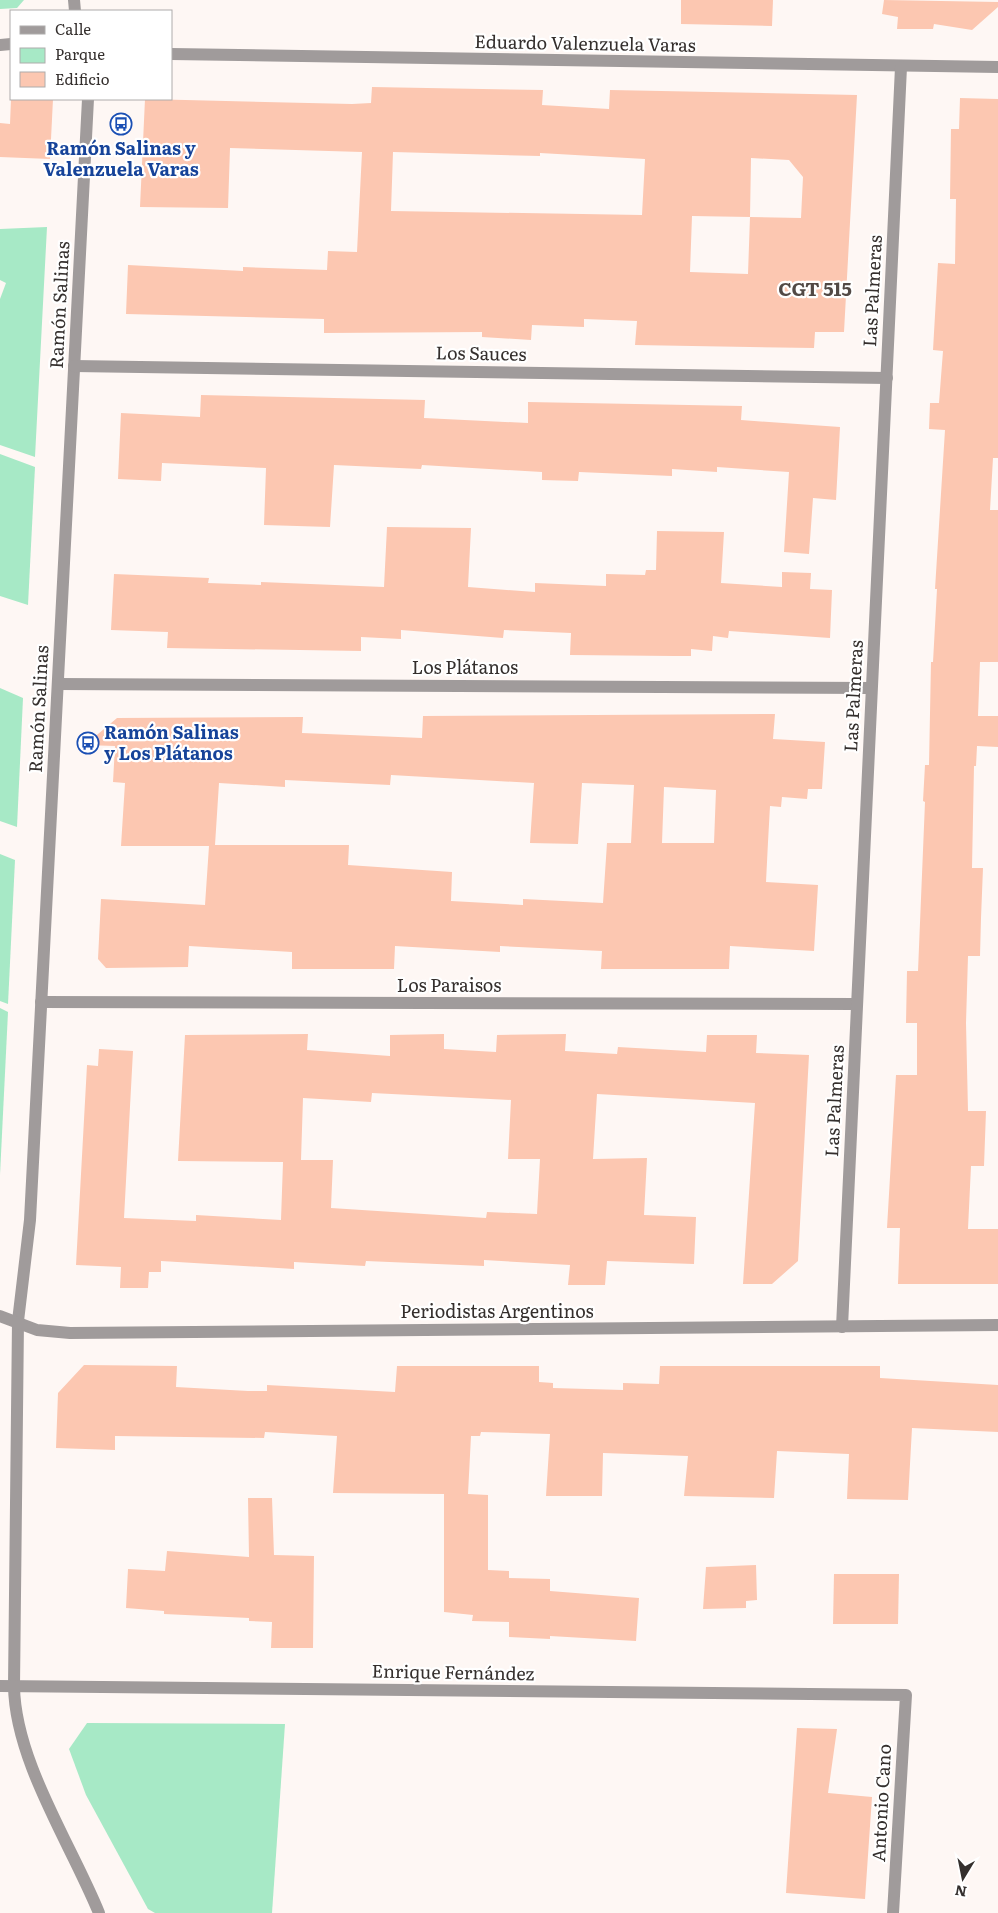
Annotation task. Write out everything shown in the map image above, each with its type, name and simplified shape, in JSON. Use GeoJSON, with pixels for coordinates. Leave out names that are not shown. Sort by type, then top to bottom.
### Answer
{"type":"FeatureCollection","features":[{"type":"Feature","properties":{"kind":"street","name":"Eduardo Valenzuela Varas"},"geometry":{"type":"LineString","coordinates":[[172,54],[901,67],[998,67]]}},
{"type":"Feature","properties":{"kind":"street","name":"Las Palmeras"},"geometry":{"type":"LineString","coordinates":[[842,1326],[901,67]]}},
{"type":"Feature","properties":{"kind":"street","name":"Ramón Salinas"},"geometry":{"type":"LineString","coordinates":[[88,100],[30,1220],[18,1321],[14,1709],[29,1756],[51,1811],[83,1874],[98,1913]]}},
{"type":"Feature","properties":{"kind":"street","name":"Los Sauces"},"geometry":{"type":"LineString","coordinates":[[74,366],[887,378]]}},
{"type":"Feature","properties":{"kind":"street","name":"Los Plátanos"},"geometry":{"type":"LineString","coordinates":[[58,684],[872,688]]}},
{"type":"Feature","properties":{"kind":"street","name":"Los Paraisos"},"geometry":{"type":"LineString","coordinates":[[41,1002],[856,1004]]}},
{"type":"Feature","properties":{"kind":"street","name":"Periodistas Argentinos"},"geometry":{"type":"LineString","coordinates":[[0,1316],[18,1321],[37,1330],[70,1333],[998,1325]]}},
{"type":"Feature","properties":{"kind":"street","name":"Enrique Fernández"},"geometry":{"type":"LineString","coordinates":[[0,1686],[906,1695]]}},
{"type":"Feature","properties":{"kind":"street","name":"Antonio Cano"},"geometry":{"type":"LineString","coordinates":[[893,1913],[906,1695]]}},
{"type":"Feature","properties":{"kind":"green space"},"geometry":{"type":"Polygon","coordinates":[[[0,0],[24,0],[17,8],[0,9],[0,0]]]}},
{"type":"Feature","properties":{"kind":"green space"},"geometry":{"type":"Polygon","coordinates":[[[47,227],[35,457],[0,445],[0,299],[6,283],[0,280],[0,229],[47,227]]]}},
{"type":"Feature","properties":{"kind":"green space"},"geometry":{"type":"Polygon","coordinates":[[[0,454],[35,467],[28,605],[0,596],[0,454]]]}},
{"type":"Feature","properties":{"kind":"green space"},"geometry":{"type":"Polygon","coordinates":[[[0,688],[23,698],[17,827],[0,821],[0,688]]]}},
{"type":"Feature","properties":{"kind":"green space"},"geometry":{"type":"Polygon","coordinates":[[[0,854],[15,860],[8,1004],[0,1001],[0,854]]]}},
{"type":"Feature","properties":{"kind":"green space"},"geometry":{"type":"Polygon","coordinates":[[[0,1008],[8,1012],[0,1175],[0,1008]]]}},
{"type":"Feature","properties":{"kind":"green space"},"geometry":{"type":"Polygon","coordinates":[[[87,1723],[285,1724],[272,1913],[155,1913],[148,1909],[86,1795],[69,1749],[87,1723]]]}},
{"type":"Feature","properties":{"kind":"building"},"geometry":{"type":"Polygon","coordinates":[[[681,0],[773,0],[772,26],[681,24],[681,0]]]}},
{"type":"Feature","properties":{"kind":"building"},"geometry":{"type":"Polygon","coordinates":[[[884,0],[998,2],[998,7],[972,30],[934,24],[933,29],[897,29],[898,17],[882,14],[884,0]]]}},
{"type":"Feature","properties":{"kind":"building"},"geometry":{"type":"Polygon","coordinates":[[[372,87],[543,90],[542,105],[609,109],[610,90],[857,95],[844,332],[815,332],[814,348],[635,345],[637,321],[584,319],[584,327],[532,325],[531,340],[482,337],[482,332],[324,333],[324,319],[126,314],[128,265],[243,271],[243,267],[327,270],[328,251],[357,252],[362,152],[230,148],[228,208],[140,207],[145,100],[371,103],[372,87]],[[393,152],[391,211],[642,215],[645,159],[540,153],[540,156],[393,152]],[[751,158],[750,217],[801,218],[803,177],[789,160],[751,158]],[[692,216],[690,272],[748,274],[750,217],[692,216]]]}},
{"type":"Feature","properties":{"kind":"building"},"geometry":{"type":"Polygon","coordinates":[[[960,98],[998,99],[998,458],[993,458],[990,510],[998,510],[998,662],[980,662],[978,716],[998,716],[998,747],[977,746],[976,766],[974,766],[972,868],[983,868],[980,956],[968,956],[966,1023],[968,1111],[986,1111],[984,1166],[971,1166],[968,1229],[998,1229],[998,1284],[898,1284],[900,1228],[887,1228],[896,1075],[917,1075],[917,1023],[906,1023],[907,971],[918,971],[925,802],[923,801],[925,765],[929,765],[931,662],[933,662],[937,589],[935,589],[945,430],[929,429],[930,403],[939,403],[943,351],[933,350],[938,263],[955,264],[956,199],[950,199],[951,129],[959,129],[960,98]]]}},
{"type":"Feature","properties":{"kind":"building"},"geometry":{"type":"Polygon","coordinates":[[[11,100],[53,100],[50,159],[0,157],[0,123],[10,124],[11,100]]]}},
{"type":"Feature","properties":{"kind":"building"},"geometry":{"type":"Polygon","coordinates":[[[201,395],[425,400],[424,418],[528,423],[528,402],[742,406],[741,420],[840,427],[836,500],[813,498],[809,554],[784,552],[789,472],[717,467],[717,472],[672,469],[672,476],[579,472],[578,481],[542,480],[542,472],[422,465],[421,469],[334,465],[330,527],[264,525],[266,468],[162,463],[161,481],[118,479],[121,413],[200,417],[201,395]]]}},
{"type":"Feature","properties":{"kind":"building"},"geometry":{"type":"Polygon","coordinates":[[[387,527],[471,528],[468,587],[535,592],[535,583],[606,586],[606,574],[645,575],[646,570],[656,570],[657,531],[724,532],[721,583],[782,587],[782,572],[811,573],[810,589],[832,590],[830,638],[729,631],[728,638],[713,636],[712,651],[691,649],[691,656],[570,655],[571,633],[504,630],[503,638],[401,630],[401,639],[361,637],[361,651],[167,648],[168,632],[111,630],[114,574],[209,578],[208,583],[261,585],[261,582],[384,587],[387,527]]]}},
{"type":"Feature","properties":{"kind":"building"},"geometry":{"type":"Polygon","coordinates":[[[775,714],[773,739],[825,742],[822,789],[808,789],[807,799],[782,797],[781,807],[770,806],[768,842],[766,882],[818,885],[814,951],[730,946],[729,969],[601,969],[602,951],[500,946],[500,952],[395,946],[394,969],[292,969],[292,952],[189,946],[188,967],[106,968],[98,959],[101,899],[205,905],[209,846],[121,846],[125,783],[113,782],[115,746],[85,745],[117,718],[303,717],[302,733],[422,738],[423,716],[775,714]],[[391,775],[390,785],[285,780],[285,787],[219,783],[215,845],[349,845],[348,865],[452,872],[451,901],[523,905],[523,899],[603,903],[607,843],[631,843],[634,785],[582,783],[578,844],[530,843],[534,783],[391,775]],[[664,787],[662,843],[714,843],[716,790],[664,787]]]}},
{"type":"Feature","properties":{"kind":"building"},"geometry":{"type":"Polygon","coordinates":[[[308,1034],[307,1050],[390,1056],[390,1035],[444,1034],[444,1049],[496,1052],[497,1035],[566,1034],[565,1051],[617,1054],[618,1047],[706,1052],[707,1035],[757,1035],[756,1053],[809,1055],[798,1261],[772,1284],[743,1284],[755,1103],[597,1094],[593,1159],[647,1158],[644,1215],[696,1217],[694,1264],[607,1261],[605,1285],[568,1285],[570,1265],[484,1260],[484,1266],[366,1261],[365,1266],[294,1262],[294,1269],[161,1261],[161,1272],[149,1272],[148,1288],[120,1288],[121,1267],[76,1265],[87,1065],[98,1066],[99,1049],[133,1051],[124,1218],[196,1221],[196,1215],[281,1220],[283,1162],[178,1161],[185,1035],[308,1034]],[[372,1093],[371,1102],[303,1098],[301,1160],[333,1160],[331,1208],[486,1218],[487,1212],[537,1214],[540,1159],[508,1159],[511,1100],[372,1093]]]}},
{"type":"Feature","properties":{"kind":"building"},"geometry":{"type":"Polygon","coordinates":[[[84,1365],[177,1366],[176,1387],[267,1391],[267,1385],[395,1392],[397,1366],[539,1366],[539,1382],[553,1383],[553,1388],[623,1390],[623,1383],[659,1384],[660,1366],[880,1366],[880,1378],[998,1385],[998,1432],[912,1428],[908,1500],[847,1499],[849,1454],[777,1451],[774,1498],[684,1496],[688,1456],[603,1453],[602,1496],[546,1496],[550,1434],[481,1432],[480,1436],[471,1436],[468,1494],[488,1495],[488,1570],[509,1571],[509,1578],[550,1579],[550,1591],[639,1598],[636,1641],[550,1636],[550,1639],[509,1637],[509,1622],[472,1621],[473,1615],[444,1612],[444,1494],[333,1493],[337,1436],[265,1432],[264,1438],[115,1436],[115,1450],[56,1448],[58,1393],[84,1365]]]}},
{"type":"Feature","properties":{"kind":"building"},"geometry":{"type":"Polygon","coordinates":[[[248,1498],[272,1498],[274,1555],[314,1556],[313,1648],[271,1648],[272,1622],[249,1621],[249,1618],[164,1614],[164,1611],[126,1608],[128,1569],[165,1571],[167,1551],[249,1557],[248,1498]]]}},
{"type":"Feature","properties":{"kind":"building"},"geometry":{"type":"Polygon","coordinates":[[[756,1565],[757,1600],[746,1601],[746,1608],[703,1609],[706,1567],[756,1565]]]}},
{"type":"Feature","properties":{"kind":"building"},"geometry":{"type":"Polygon","coordinates":[[[834,1574],[899,1574],[898,1624],[833,1624],[834,1574]]]}},
{"type":"Feature","properties":{"kind":"building"},"geometry":{"type":"Polygon","coordinates":[[[797,1728],[837,1729],[828,1793],[872,1797],[865,1899],[786,1893],[797,1728]]]}},
{"type":"Feature","properties":{"kind":"place","name":"Ramón Salinas y Valenzuela Varas"},"geometry":{"type":"Point","coordinates":[121,124]}},
{"type":"Feature","properties":{"kind":"place","name":"Ramón Salinas y Los Plátanos"},"geometry":{"type":"Point","coordinates":[88,743]}},
{"type":"Feature","properties":{"kind":"district","name":"CGT 515"},"geometry":{"type":"Point","coordinates":[815,289]}}]}
